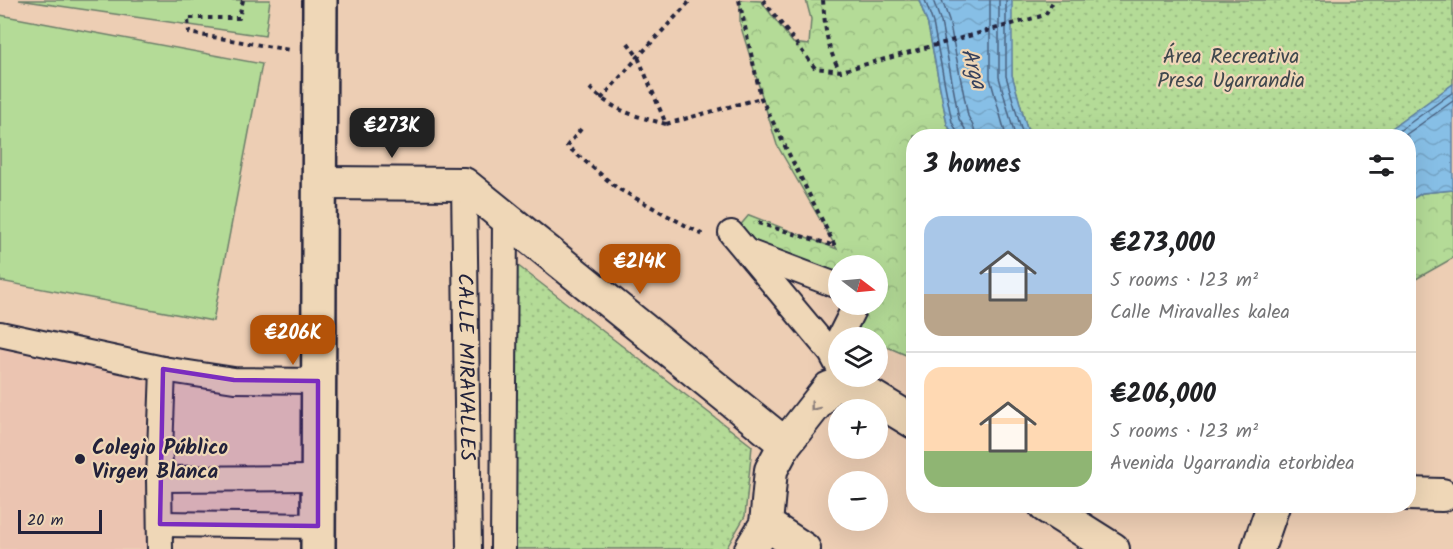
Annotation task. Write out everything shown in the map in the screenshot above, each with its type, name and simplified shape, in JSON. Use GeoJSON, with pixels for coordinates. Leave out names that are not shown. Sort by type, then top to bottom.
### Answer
{"type":"FeatureCollection","features":[{"type":"Feature","properties":{"kind":"street"},"geometry":{"type":"LineString","coordinates":[[160,524],[318,537],[320,0]]}},
{"type":"Feature","properties":{"kind":"street"},"geometry":{"type":"LineString","coordinates":[[320,183],[464,184],[785,444]]}},
{"type":"Feature","properties":{"kind":"street","name":"CALLE MIRAVALLES"},"geometry":{"type":"LineString","coordinates":[[464,184],[470,549]]}},
{"type":"Feature","properties":{"kind":"street","name":"CALLE MIRAVALLES"},"geometry":{"type":"LineString","coordinates":[[503,549],[505,217]]}},
{"type":"Feature","properties":{"kind":"street"},"geometry":{"type":"LineString","coordinates":[[720,236],[746,251],[828,282]]}},
{"type":"Feature","properties":{"kind":"street"},"geometry":{"type":"LineString","coordinates":[[746,251],[828,345]]}},
{"type":"Feature","properties":{"kind":"street"},"geometry":{"type":"LineString","coordinates":[[0,334],[163,369],[234,380],[318,381]]}},
{"type":"Feature","properties":{"kind":"street"},"geometry":{"type":"LineString","coordinates":[[160,549],[159,479],[163,369]]}},
{"type":"Feature","properties":{"kind":"street"},"geometry":{"type":"LineString","coordinates":[[804,549],[759,537],[771,470],[785,444],[829,387]]}},
{"type":"Feature","properties":{"kind":"street"},"geometry":{"type":"LineString","coordinates":[[873,387],[906,415]]}},
{"type":"Feature","properties":{"kind":"street"},"geometry":{"type":"LineString","coordinates":[[159,479],[318,478]]}},
{"type":"Feature","properties":{"kind":"street"},"geometry":{"type":"LineString","coordinates":[[1416,495],[1442,495]]}},
{"type":"Feature","properties":{"kind":"street"},"geometry":{"type":"LineString","coordinates":[[1056,513],[1113,549]]}},
{"type":"Feature","properties":{"kind":"street"},"geometry":{"type":"LineString","coordinates":[[1258,549],[1271,513]]}},
{"type":"Feature","properties":{"kind":"path"},"geometry":{"type":"LineString","coordinates":[[243,0],[239,18],[188,18],[189,33],[320,55]]}},
{"type":"Feature","properties":{"kind":"path"},"geometry":{"type":"LineString","coordinates":[[601,99],[691,0]]}},
{"type":"Feature","properties":{"kind":"path"},"geometry":{"type":"LineString","coordinates":[[580,129],[567,147],[617,188],[720,236],[743,219],[835,246],[761,98],[739,0]]}},
{"type":"Feature","properties":{"kind":"path"},"geometry":{"type":"LineString","coordinates":[[763,0],[815,68],[841,71],[1045,15],[1054,0]]}},
{"type":"Feature","properties":{"kind":"path"},"geometry":{"type":"LineString","coordinates":[[823,0],[826,38],[831,54],[841,71]]}},
{"type":"Feature","properties":{"kind":"path"},"geometry":{"type":"LineString","coordinates":[[628,43],[638,57],[666,124]]}},
{"type":"Feature","properties":{"kind":"path"},"geometry":{"type":"LineString","coordinates":[[590,88],[614,108],[637,117],[666,124],[761,98]]}},
{"type":"Feature","properties":{"kind":"highlighted area"},"geometry":{"type":"Polygon","coordinates":[[[163,369],[234,380],[318,381],[318,526],[160,524],[163,369]]]}},
{"type":"Feature","properties":{"kind":"shaded area","name":"Colegio Público Virgen Blanca"},"geometry":{"type":"Polygon","coordinates":[[[0,334],[163,369],[156,549],[0,549],[0,334]]]}},
{"type":"Feature","properties":{"kind":"green space"},"geometry":{"type":"Polygon","coordinates":[[[19,0],[270,0],[265,36],[19,0]]]}},
{"type":"Feature","properties":{"kind":"green space"},"geometry":{"type":"Polygon","coordinates":[[[740,0],[761,1],[793,43],[809,45],[811,19],[806,0],[919,0],[928,25],[947,124],[950,129],[906,129],[906,355],[888,347],[888,327],[849,327],[856,315],[888,315],[888,255],[828,255],[828,276],[733,234],[749,215],[837,249],[777,145],[740,24],[740,0]]]}},
{"type":"Feature","properties":{"kind":"green space","name":"Área Recreativa Presa Ugarrandia"},"geometry":{"type":"Polygon","coordinates":[[[1010,0],[1453,0],[1453,84],[1391,129],[1027,129],[1012,75],[1010,0]]]}},
{"type":"Feature","properties":{"kind":"green space"},"geometry":{"type":"Polygon","coordinates":[[[0,15],[262,64],[213,321],[0,281],[0,15]]]}},
{"type":"Feature","properties":{"kind":"green space"},"geometry":{"type":"Polygon","coordinates":[[[1453,190],[1453,258],[1416,279],[1416,196],[1422,193],[1453,190]]]}},
{"type":"Feature","properties":{"kind":"green space"},"geometry":{"type":"Polygon","coordinates":[[[504,255],[752,446],[745,516],[726,549],[504,549],[504,255]]]}},
{"type":"Feature","properties":{"kind":"water","name":"Arga"},"geometry":{"type":"Polygon","coordinates":[[[919,0],[1012,0],[1012,75],[1027,129],[950,129],[947,124],[928,25],[919,0]]]}},
{"type":"Feature","properties":{"kind":"water"},"geometry":{"type":"Polygon","coordinates":[[[1453,84],[1453,190],[1422,193],[1416,197],[1416,129],[1391,129],[1453,84]]]}},
{"type":"Feature","properties":{"kind":"place","name":"Colegio Público Virgen Blanca"},"geometry":{"type":"Point","coordinates":[80,459]}}]}
